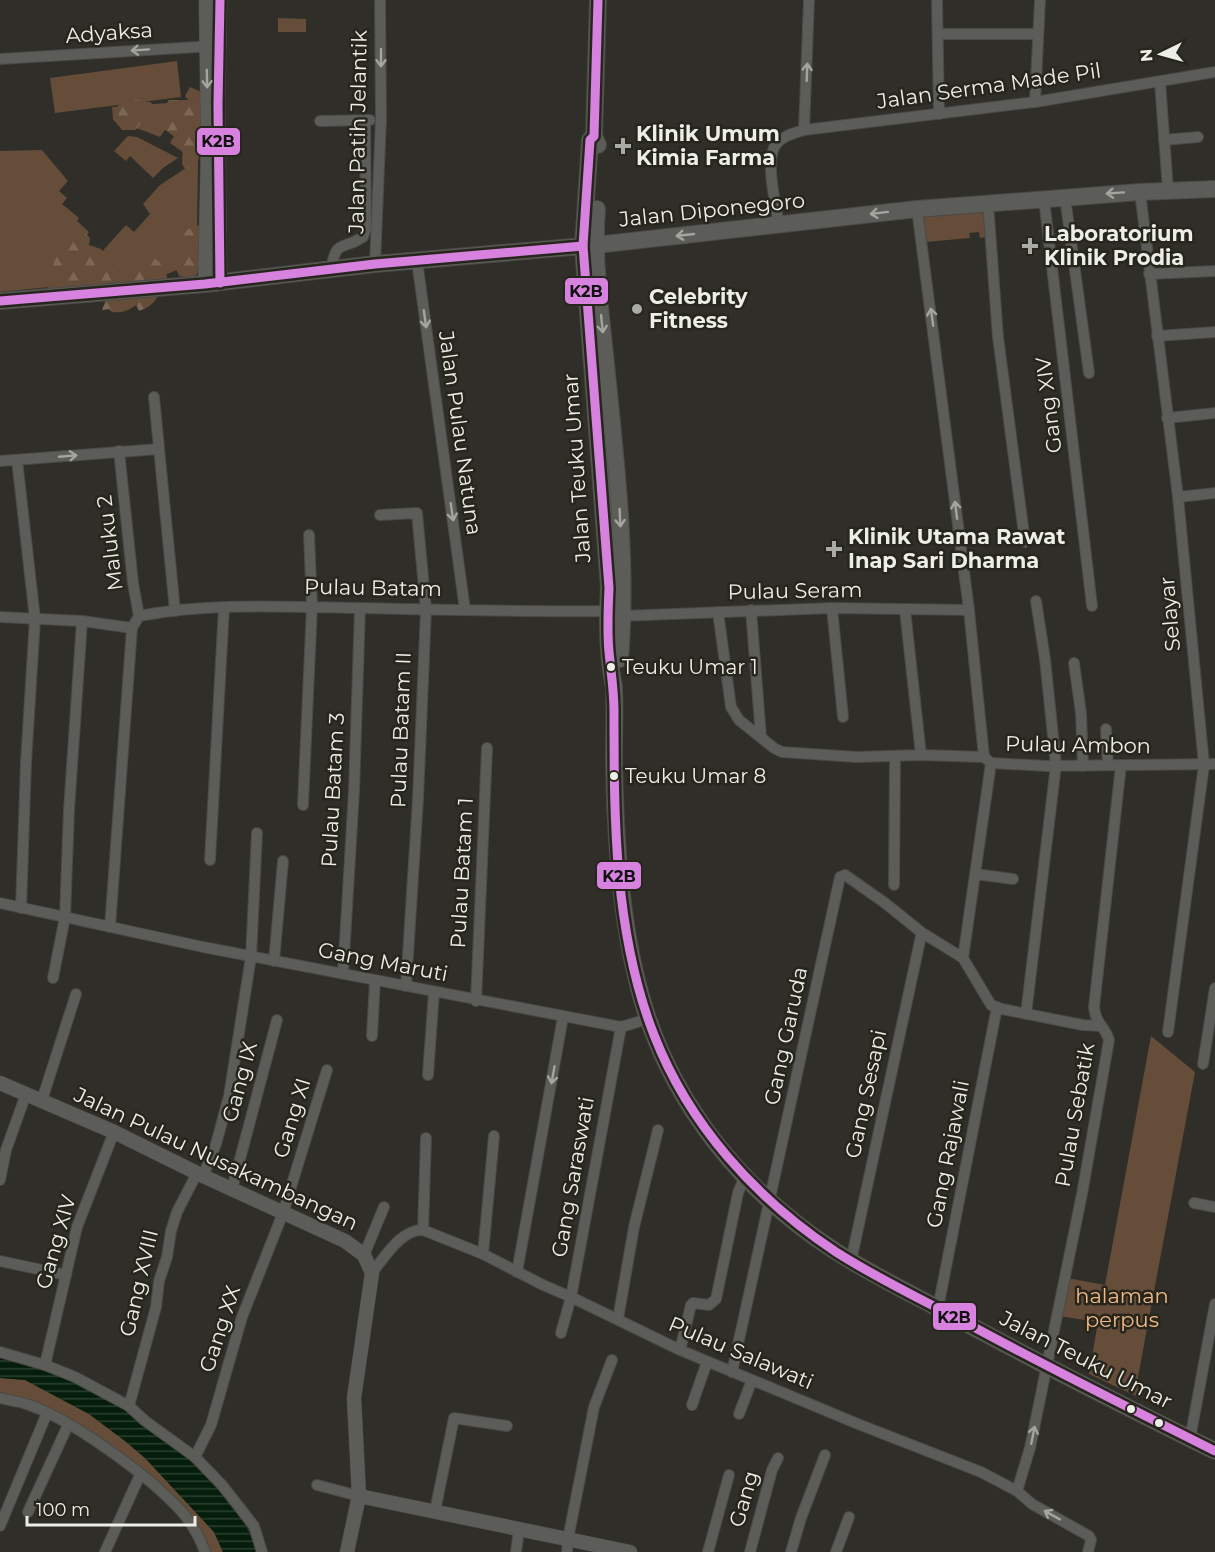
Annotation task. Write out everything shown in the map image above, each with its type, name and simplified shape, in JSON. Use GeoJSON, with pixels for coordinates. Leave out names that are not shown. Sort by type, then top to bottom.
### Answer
{"type":"FeatureCollection","features":[{"type":"Feature","properties":{"kind":"main road","name":"Jalan Teuku Umar"},"geometry":{"type":"LineString","coordinates":[[598,0],[594,136],[598,142],[589,245],[620,518],[614,605],[619,670],[614,687],[615,779],[622,894],[640,993],[668,1067],[684,1100],[712,1141],[745,1176],[802,1228],[851,1261],[1070,1380],[1215,1451]]}},
{"type":"Feature","properties":{"kind":"main road","name":"Jalan Diponegoro"},"geometry":{"type":"LineString","coordinates":[[0,301],[213,284],[375,264],[589,245],[917,209],[1168,190],[1215,189]]}},
{"type":"Feature","properties":{"kind":"street"},"geometry":{"type":"LineString","coordinates":[[206,0],[218,104],[213,284]]}},
{"type":"Feature","properties":{"kind":"street"},"geometry":{"type":"LineString","coordinates":[[213,46],[220,0]]}},
{"type":"Feature","properties":{"kind":"street","name":"Jalan Patih Jelantik"},"geometry":{"type":"LineString","coordinates":[[375,264],[381,119],[380,0]]}},
{"type":"Feature","properties":{"kind":"street"},"geometry":{"type":"LineString","coordinates":[[804,130],[809,0]]}},
{"type":"Feature","properties":{"kind":"street"},"geometry":{"type":"LineString","coordinates":[[1035,102],[1040,0]]}},
{"type":"Feature","properties":{"kind":"street"},"geometry":{"type":"LineString","coordinates":[[938,1],[939,114]]}},
{"type":"Feature","properties":{"kind":"street"},"geometry":{"type":"LineString","coordinates":[[938,34],[1037,34]]}},
{"type":"Feature","properties":{"kind":"street","name":"Adyaksa"},"geometry":{"type":"LineString","coordinates":[[0,59],[213,46]]}},
{"type":"Feature","properties":{"kind":"street","name":"Jalan Serma Made Pil"},"geometry":{"type":"LineString","coordinates":[[779,225],[770,163],[772,151],[776,143],[785,137],[804,130],[1035,102],[1215,72]]}},
{"type":"Feature","properties":{"kind":"street"},"geometry":{"type":"LineString","coordinates":[[1160,82],[1168,190]]}},
{"type":"Feature","properties":{"kind":"street"},"geometry":{"type":"LineString","coordinates":[[320,121],[381,119]]}},
{"type":"Feature","properties":{"kind":"street"},"geometry":{"type":"LineString","coordinates":[[331,270],[333,255],[338,248],[363,237],[366,228],[365,120]]}},
{"type":"Feature","properties":{"kind":"street"},"geometry":{"type":"LineString","coordinates":[[1164,140],[1198,137]]}},
{"type":"Feature","properties":{"kind":"street","name":"Selayar"},"geometry":{"type":"LineString","coordinates":[[1140,192],[1209,765],[1168,1032]]}},
{"type":"Feature","properties":{"kind":"street","name":"Gang XIV"},"geometry":{"type":"LineString","coordinates":[[1065,197],[1089,373]]}},
{"type":"Feature","properties":{"kind":"street","name":"Gang XIV"},"geometry":{"type":"LineString","coordinates":[[1044,199],[1092,606]]}},
{"type":"Feature","properties":{"kind":"street"},"geometry":{"type":"LineString","coordinates":[[988,203],[998,337],[1025,542]]}},
{"type":"Feature","properties":{"kind":"street","name":"Pulau Ambon"},"geometry":{"type":"LineString","coordinates":[[917,209],[988,760],[1083,766],[1209,765]]}},
{"type":"Feature","properties":{"kind":"street","name":"Jalan Pulau Natuna"},"geometry":{"type":"LineString","coordinates":[[417,261],[465,610]]}},
{"type":"Feature","properties":{"kind":"street"},"geometry":{"type":"LineString","coordinates":[[1149,274],[1215,271]]}},
{"type":"Feature","properties":{"kind":"street"},"geometry":{"type":"LineString","coordinates":[[1157,336],[1215,332]]}},
{"type":"Feature","properties":{"kind":"street"},"geometry":{"type":"LineString","coordinates":[[154,397],[175,611]]}},
{"type":"Feature","properties":{"kind":"street"},"geometry":{"type":"LineString","coordinates":[[1167,418],[1215,414]]}},
{"type":"Feature","properties":{"kind":"street"},"geometry":{"type":"LineString","coordinates":[[0,461],[159,449]]}},
{"type":"Feature","properties":{"kind":"street","name":"Maluku 2"},"geometry":{"type":"LineString","coordinates":[[119,452],[133,583],[139,616],[132,628]]}},
{"type":"Feature","properties":{"kind":"street"},"geometry":{"type":"LineString","coordinates":[[17,460],[36,619],[26,774],[21,908]]}},
{"type":"Feature","properties":{"kind":"street"},"geometry":{"type":"LineString","coordinates":[[1178,497],[1215,493]]}},
{"type":"Feature","properties":{"kind":"street","name":"Pulau Batam II"},"geometry":{"type":"LineString","coordinates":[[380,515],[417,513],[426,609],[418,799],[406,986]]}},
{"type":"Feature","properties":{"kind":"street"},"geometry":{"type":"LineString","coordinates":[[303,805],[312,606],[309,536]]}},
{"type":"Feature","properties":{"kind":"street"},"geometry":{"type":"LineString","coordinates":[[1026,1014],[1056,765],[1046,659],[1036,601]]}},
{"type":"Feature","properties":{"kind":"street","name":"Pulau Seram"},"geometry":{"type":"LineString","coordinates":[[614,605],[718,612],[832,608],[969,610]]}},
{"type":"Feature","properties":{"kind":"street","name":"Pulau Batam"},"geometry":{"type":"LineString","coordinates":[[139,616],[224,607],[312,606],[465,610],[614,605]]}},
{"type":"Feature","properties":{"kind":"street"},"geometry":{"type":"LineString","coordinates":[[210,860],[224,607]]}},
{"type":"Feature","properties":{"kind":"street","name":"Pulau Batam 3"},"geometry":{"type":"LineString","coordinates":[[343,973],[354,791],[360,608]]}},
{"type":"Feature","properties":{"kind":"street"},"geometry":{"type":"LineString","coordinates":[[832,608],[843,717]]}},
{"type":"Feature","properties":{"kind":"street"},"geometry":{"type":"LineString","coordinates":[[751,610],[761,736]]}},
{"type":"Feature","properties":{"kind":"street"},"geometry":{"type":"LineString","coordinates":[[905,610],[921,755]]}},
{"type":"Feature","properties":{"kind":"street"},"geometry":{"type":"LineString","coordinates":[[718,612],[731,707],[739,720],[774,748],[782,752],[856,757],[921,755],[988,760],[963,958],[991,1005],[1083,1025],[1100,1026]]}},
{"type":"Feature","properties":{"kind":"street"},"geometry":{"type":"LineString","coordinates":[[0,617],[82,621],[132,628],[110,927]]}},
{"type":"Feature","properties":{"kind":"street"},"geometry":{"type":"LineString","coordinates":[[53,978],[65,917],[68,830],[82,621]]}},
{"type":"Feature","properties":{"kind":"street"},"geometry":{"type":"LineString","coordinates":[[1074,663],[1081,713],[1083,766]]}},
{"type":"Feature","properties":{"kind":"street"},"geometry":{"type":"LineString","coordinates":[[1106,729],[1108,765]]}},
{"type":"Feature","properties":{"kind":"street","name":"Pulau Batam 1"},"geometry":{"type":"LineString","coordinates":[[476,1001],[487,748]]}},
{"type":"Feature","properties":{"kind":"street"},"geometry":{"type":"LineString","coordinates":[[894,885],[895,757]]}},
{"type":"Feature","properties":{"kind":"street","name":"Pulau Sebatik"},"geometry":{"type":"LineString","coordinates":[[1017,1491],[1030,1448],[1082,1194],[1109,1040],[1097,1021],[1094,1007],[1121,765]]}},
{"type":"Feature","properties":{"kind":"street","name":"Gang XVIII"},"geometry":{"type":"LineString","coordinates":[[129,1406],[156,1307],[159,1281],[177,1212],[216,1143],[229,1096],[251,957],[257,833]]}},
{"type":"Feature","properties":{"kind":"street"},"geometry":{"type":"LineString","coordinates":[[274,961],[283,861]]}},
{"type":"Feature","properties":{"kind":"street"},"geometry":{"type":"LineString","coordinates":[[975,874],[1013,879]]}},
{"type":"Feature","properties":{"kind":"street","name":"Gang Garuda"},"geometry":{"type":"LineString","coordinates":[[732,1372],[840,877],[845,875],[921,932],[963,958]]}},
{"type":"Feature","properties":{"kind":"street","name":"Gang Maruti"},"geometry":{"type":"LineString","coordinates":[[0,903],[251,957],[563,1017],[621,1027],[648,1019]]}},
{"type":"Feature","properties":{"kind":"street","name":"Gang Sesapi"},"geometry":{"type":"LineString","coordinates":[[851,1261],[921,936]]}},
{"type":"Feature","properties":{"kind":"street"},"geometry":{"type":"LineString","coordinates":[[372,1036],[375,980]]}},
{"type":"Feature","properties":{"kind":"street"},"geometry":{"type":"LineString","coordinates":[[1203,1064],[1215,988]]}},
{"type":"Feature","properties":{"kind":"street"},"geometry":{"type":"LineString","coordinates":[[428,1075],[434,992]]}},
{"type":"Feature","properties":{"kind":"street"},"geometry":{"type":"LineString","coordinates":[[42,1100],[76,994]]}},
{"type":"Feature","properties":{"kind":"street","name":"Gang Rajawali"},"geometry":{"type":"LineString","coordinates":[[938,1308],[997,1007]]}},
{"type":"Feature","properties":{"kind":"street"},"geometry":{"type":"LineString","coordinates":[[517,1272],[563,1017]]}},
{"type":"Feature","properties":{"kind":"street","name":"Gang IX"},"geometry":{"type":"LineString","coordinates":[[232,1189],[277,1020]]}},
{"type":"Feature","properties":{"kind":"street","name":"Gang Saraswati"},"geometry":{"type":"LineString","coordinates":[[561,1333],[571,1297],[621,1027]]}},
{"type":"Feature","properties":{"kind":"street","name":"Gang XI"},"geometry":{"type":"LineString","coordinates":[[283,1213],[327,1070]]}},
{"type":"Feature","properties":{"kind":"street","name":"Jalan Pulau Nusakambangan"},"geometry":{"type":"LineString","coordinates":[[0,1083],[114,1132],[283,1213],[345,1240],[364,1255],[372,1273]]}},
{"type":"Feature","properties":{"kind":"street"},"geometry":{"type":"LineString","coordinates":[[0,1180],[6,1150],[26,1094]]}},
{"type":"Feature","properties":{"kind":"street"},"geometry":{"type":"LineString","coordinates":[[618,1319],[634,1227],[658,1130]]}},
{"type":"Feature","properties":{"kind":"street","name":"Gang XIV"},"geometry":{"type":"LineString","coordinates":[[45,1365],[77,1227],[114,1132]]}},
{"type":"Feature","properties":{"kind":"street"},"geometry":{"type":"LineString","coordinates":[[483,1254],[494,1136]]}},
{"type":"Feature","properties":{"kind":"street"},"geometry":{"type":"LineString","coordinates":[[347,1552],[359,1496],[354,1398],[372,1273],[402,1238],[417,1230],[423,1230],[426,1138]]}},
{"type":"Feature","properties":{"kind":"street"},"geometry":{"type":"LineString","coordinates":[[680,1350],[690,1305],[693,1303],[709,1305],[716,1299],[738,1193],[745,1176]]}},
{"type":"Feature","properties":{"kind":"street"},"geometry":{"type":"LineString","coordinates":[[1194,1203],[1215,1208]]}},
{"type":"Feature","properties":{"kind":"street"},"geometry":{"type":"LineString","coordinates":[[364,1255],[384,1208]]}},
{"type":"Feature","properties":{"kind":"street","name":"Gang XX"},"geometry":{"type":"LineString","coordinates":[[195,1457],[211,1425],[242,1317],[283,1213]]}},
{"type":"Feature","properties":{"kind":"street","name":"Pulau Salawati"},"geometry":{"type":"LineString","coordinates":[[423,1230],[483,1254],[707,1362],[981,1472],[1017,1491],[1032,1504],[1089,1536],[1091,1540],[1088,1552]]}},
{"type":"Feature","properties":{"kind":"street"},"geometry":{"type":"LineString","coordinates":[[0,1261],[66,1275]]}},
{"type":"Feature","properties":{"kind":"street"},"geometry":{"type":"LineString","coordinates":[[1190,1439],[1215,1305]]}},
{"type":"Feature","properties":{"kind":"street"},"geometry":{"type":"LineString","coordinates":[[0,1352],[45,1365],[75,1377],[129,1406],[144,1420],[195,1457],[222,1485],[254,1526],[262,1552]]}},
{"type":"Feature","properties":{"kind":"street"},"geometry":{"type":"LineString","coordinates":[[567,1546],[594,1407],[612,1360]]}},
{"type":"Feature","properties":{"kind":"street"},"geometry":{"type":"LineString","coordinates":[[692,1405],[707,1362]]}},
{"type":"Feature","properties":{"kind":"street"},"geometry":{"type":"LineString","coordinates":[[739,1414],[752,1380]]}},
{"type":"Feature","properties":{"kind":"street"},"geometry":{"type":"LineString","coordinates":[[0,1398],[24,1403],[47,1413],[140,1475],[182,1513],[201,1540],[205,1552]]}},
{"type":"Feature","properties":{"kind":"street"},"geometry":{"type":"LineString","coordinates":[[0,1526],[47,1413]]}},
{"type":"Feature","properties":{"kind":"street"},"geometry":{"type":"LineString","coordinates":[[435,1511],[452,1422],[455,1417],[507,1426]]}},
{"type":"Feature","properties":{"kind":"street"},"geometry":{"type":"LineString","coordinates":[[28,1512],[68,1425]]}},
{"type":"Feature","properties":{"kind":"street"},"geometry":{"type":"LineString","coordinates":[[791,1552],[801,1518],[825,1455]]}},
{"type":"Feature","properties":{"kind":"street","name":"Gang"},"geometry":{"type":"LineString","coordinates":[[750,1552],[763,1502],[778,1458]]}},
{"type":"Feature","properties":{"kind":"street"},"geometry":{"type":"LineString","coordinates":[[105,1552],[140,1475]]}},
{"type":"Feature","properties":{"kind":"street"},"geometry":{"type":"LineString","coordinates":[[708,1552],[729,1475]]}},
{"type":"Feature","properties":{"kind":"street"},"geometry":{"type":"LineString","coordinates":[[317,1485],[359,1496],[519,1529],[567,1546],[630,1552]]}},
{"type":"Feature","properties":{"kind":"street"},"geometry":{"type":"LineString","coordinates":[[836,1552],[849,1517]]}},
{"type":"Feature","properties":{"kind":"street"},"geometry":{"type":"LineString","coordinates":[[516,1552],[519,1529]]}},
{"type":"Feature","properties":{"kind":"green space"},"geometry":{"type":"Polygon","coordinates":[[[278,18],[306,19],[306,32],[278,32],[278,18]]]}},
{"type":"Feature","properties":{"kind":"green space"},"geometry":{"type":"Polygon","coordinates":[[[177,61],[181,97],[55,113],[50,78],[177,61]]]}},
{"type":"Feature","properties":{"kind":"green space"},"geometry":{"type":"Polygon","coordinates":[[[190,87],[206,94],[207,129],[200,137],[198,161],[192,167],[185,169],[182,164],[183,144],[175,141],[174,136],[165,128],[161,120],[163,110],[169,100],[188,100],[185,96],[190,87]]]}},
{"type":"Feature","properties":{"kind":"green space"},"geometry":{"type":"Polygon","coordinates":[[[131,99],[150,102],[155,106],[135,130],[122,130],[113,119],[113,111],[121,103],[131,99]]]}},
{"type":"Feature","properties":{"kind":"green space"},"geometry":{"type":"Polygon","coordinates":[[[196,101],[184,153],[170,143],[174,136],[165,130],[160,137],[139,129],[122,128],[113,119],[112,107],[196,101]]]}},
{"type":"Feature","properties":{"kind":"green space"},"geometry":{"type":"Polygon","coordinates":[[[128,136],[137,137],[178,158],[153,178],[130,156],[126,161],[114,151],[128,136]]]}},
{"type":"Feature","properties":{"kind":"green space"},"geometry":{"type":"Polygon","coordinates":[[[42,150],[68,181],[59,191],[67,198],[62,204],[79,218],[77,221],[89,232],[82,243],[98,256],[126,225],[134,232],[150,214],[143,204],[160,185],[198,160],[197,238],[184,267],[165,275],[0,292],[0,151],[42,150]]]}},
{"type":"Feature","properties":{"kind":"green space"},"geometry":{"type":"Polygon","coordinates":[[[993,202],[995,235],[980,238],[979,232],[969,233],[970,238],[926,242],[923,210],[993,202]]]}},
{"type":"Feature","properties":{"kind":"green space"},"geometry":{"type":"Polygon","coordinates":[[[77,225],[90,238],[89,245],[101,249],[114,263],[126,267],[154,258],[161,263],[168,279],[150,306],[139,311],[136,305],[125,311],[112,312],[109,309],[102,310],[106,299],[98,297],[90,303],[49,293],[48,276],[57,253],[65,247],[69,229],[75,230],[77,225]]]}},
{"type":"Feature","properties":{"kind":"green space"},"geometry":{"type":"Polygon","coordinates":[[[199,225],[201,253],[197,275],[194,279],[179,276],[174,264],[184,231],[199,225]]]}},
{"type":"Feature","properties":{"kind":"green space","name":"halaman perpus"},"geometry":{"type":"Polygon","coordinates":[[[1151,1036],[1195,1072],[1138,1377],[1138,1397],[1089,1374],[1098,1322],[1059,1316],[1067,1278],[1105,1285],[1151,1036]]]}},
{"type":"Feature","properties":{"kind":"green space"},"geometry":{"type":"Polygon","coordinates":[[[0,1378],[25,1380],[89,1414],[125,1441],[145,1458],[214,1532],[223,1552],[208,1552],[171,1498],[37,1403],[0,1393],[0,1378]]]}},
{"type":"Feature","properties":{"kind":"shaded area"},"geometry":{"type":"Polygon","coordinates":[[[0,1356],[9,1356],[103,1394],[163,1435],[204,1470],[235,1506],[257,1552],[223,1552],[214,1532],[145,1458],[89,1414],[25,1380],[0,1378],[0,1356]]]}},
{"type":"Feature","properties":{"kind":"transit line","name":"K2B"},"geometry":{"type":"LineString","coordinates":[[220,0],[218,104],[220,283]]}},
{"type":"Feature","properties":{"kind":"transit line","name":"K2B"},"geometry":{"type":"LineString","coordinates":[[598,0],[594,136],[590,140],[583,246],[609,588],[608,636],[614,704],[616,834],[619,875],[631,957],[654,1035],[686,1099],[706,1129],[752,1184],[807,1231],[836,1252],[885,1281],[1215,1451]]}},
{"type":"Feature","properties":{"kind":"transit line","name":"K2B"},"geometry":{"type":"LineString","coordinates":[[0,301],[205,284],[375,264],[583,246]]}},
{"type":"Feature","properties":{"kind":"place","name":"Klinik Umum Kimia Farma"},"geometry":{"type":"Point","coordinates":[623,146]}},
{"type":"Feature","properties":{"kind":"place","name":"Laboratorium Klinik Prodia"},"geometry":{"type":"Point","coordinates":[1030,246]}},
{"type":"Feature","properties":{"kind":"place","name":"Celebrity Fitness"},"geometry":{"type":"Point","coordinates":[637,309]}},
{"type":"Feature","properties":{"kind":"place","name":"Klinik Utama Rawat Inap Sari Dharma"},"geometry":{"type":"Point","coordinates":[834,549]}},
{"type":"Feature","properties":{"kind":"place","name":"Teuku Umar 1"},"geometry":{"type":"Point","coordinates":[611,667]}},
{"type":"Feature","properties":{"kind":"place","name":"Teuku Umar 8"},"geometry":{"type":"Point","coordinates":[614,776]}}]}
